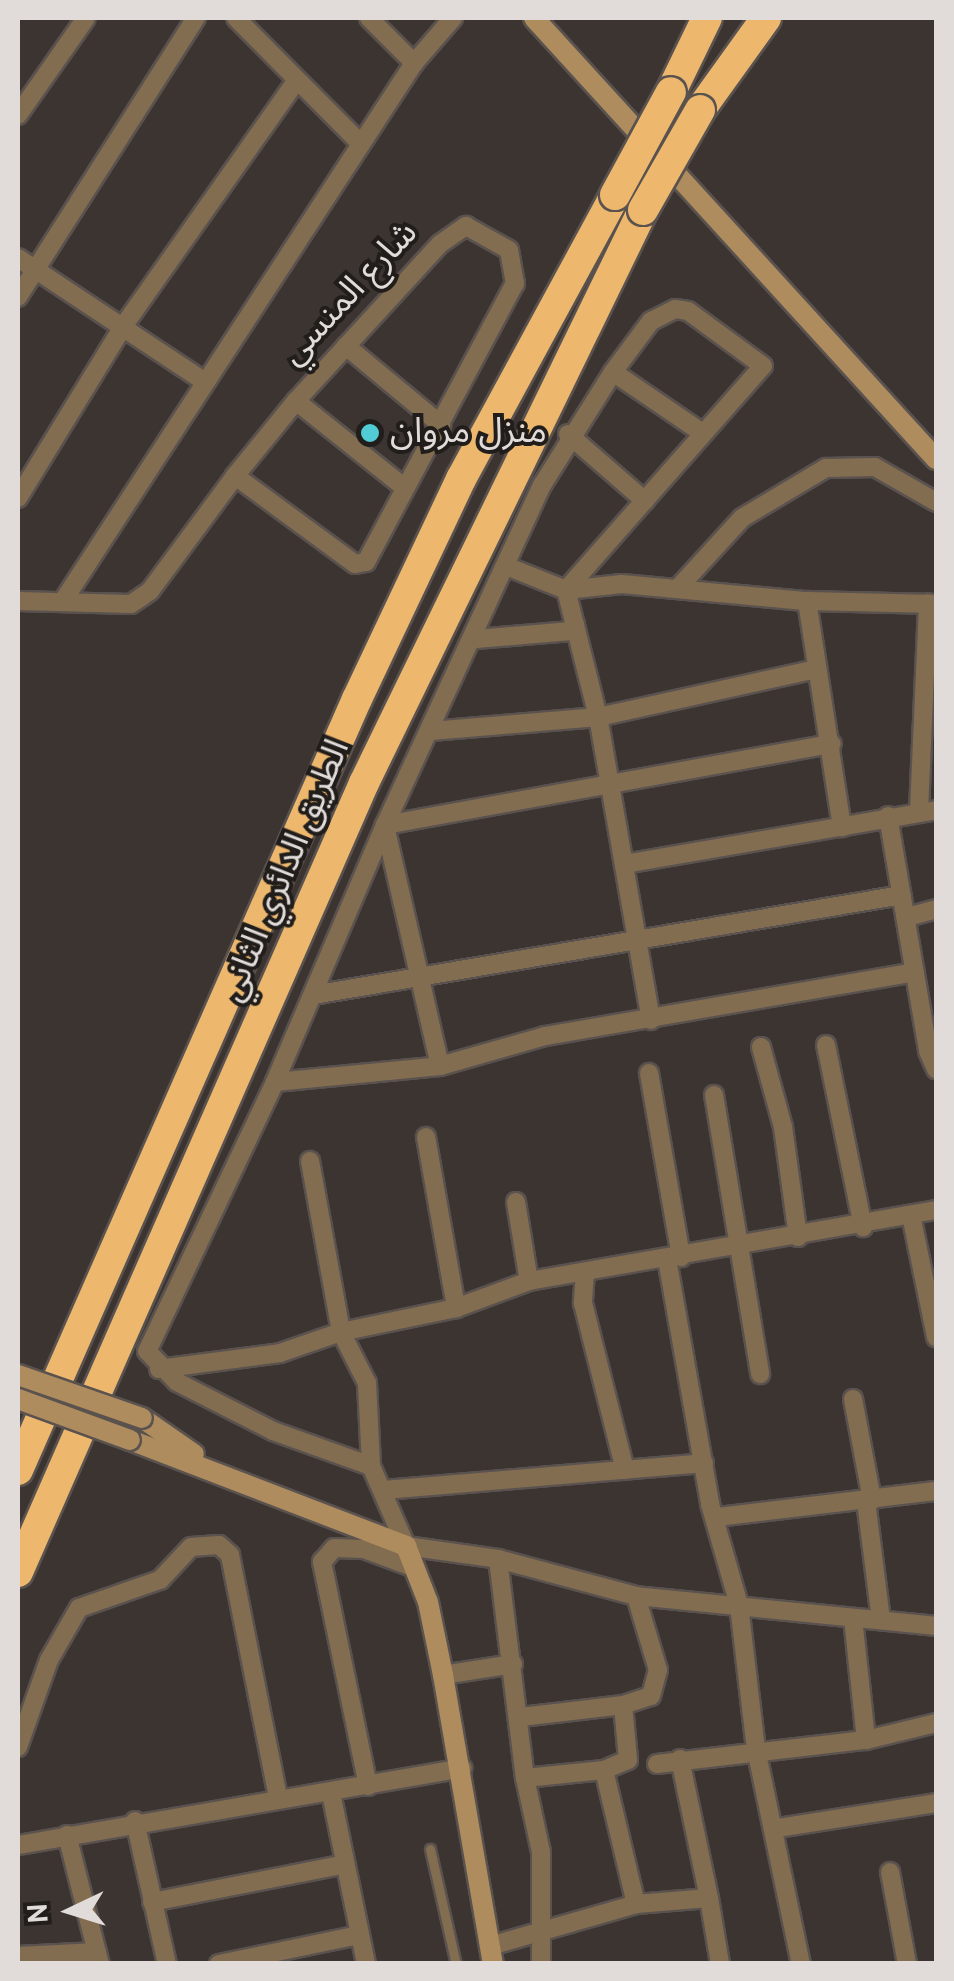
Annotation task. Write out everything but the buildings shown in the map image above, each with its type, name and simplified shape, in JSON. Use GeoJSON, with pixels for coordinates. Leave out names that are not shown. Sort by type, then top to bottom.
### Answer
{"type":"FeatureCollection","features":[{"type":"Feature","properties":{"kind":"highway","name":"الطريق الدائري الثاني"},"geometry":{"type":"LineString","coordinates":[[18,1470],[400,606],[462,478],[672,92],[708,18]]}},
{"type":"Feature","properties":{"kind":"highway"},"geometry":{"type":"LineString","coordinates":[[740,48],[752,18]]}},
{"type":"Feature","properties":{"kind":"highway"},"geometry":{"type":"LineString","coordinates":[[740,48],[766,18]]}},
{"type":"Feature","properties":{"kind":"highway","name":"الطريق الدائري الثاني"},"geometry":{"type":"LineString","coordinates":[[18,1572],[364,782],[643,210],[740,48]]}},
{"type":"Feature","properties":{"kind":"street"},"geometry":{"type":"LineString","coordinates":[[18,116],[86,18]]}},
{"type":"Feature","properties":{"kind":"street"},"geometry":{"type":"LineString","coordinates":[[18,297],[196,18]]}},
{"type":"Feature","properties":{"kind":"street"},"geometry":{"type":"LineString","coordinates":[[236,18],[361,144]]}},
{"type":"Feature","properties":{"kind":"street"},"geometry":{"type":"LineString","coordinates":[[369,18],[414,64]]}},
{"type":"Feature","properties":{"kind":"street"},"geometry":{"type":"LineString","coordinates":[[65,598],[414,64],[453,18]]}},
{"type":"Feature","properties":{"kind":"street"},"geometry":{"type":"LineString","coordinates":[[534,18],[936,458]]}},
{"type":"Feature","properties":{"kind":"street"},"geometry":{"type":"LineString","coordinates":[[18,498],[122,328],[296,81]]}},
{"type":"Feature","properties":{"kind":"street","name":"شارع المنسي"},"geometry":{"type":"LineString","coordinates":[[18,601],[65,598],[132,604],[143,596],[234,476],[296,400],[459,228],[474,227],[510,250],[516,283],[367,560],[357,564],[234,476]]}},
{"type":"Feature","properties":{"kind":"street"},"geometry":{"type":"LineString","coordinates":[[18,258],[204,382]]}},
{"type":"Feature","properties":{"kind":"street"},"geometry":{"type":"LineString","coordinates":[[371,1466],[273,1431],[159,1369],[147,1344],[276,1082],[385,824],[476,639],[568,434],[660,315],[688,312],[762,366],[566,590]]}},
{"type":"Feature","properties":{"kind":"street"},"geometry":{"type":"LineString","coordinates":[[346,346],[442,426]]}},
{"type":"Feature","properties":{"kind":"street"},"geometry":{"type":"LineString","coordinates":[[613,372],[702,432]]}},
{"type":"Feature","properties":{"kind":"street"},"geometry":{"type":"LineString","coordinates":[[296,400],[405,488]]}},
{"type":"Feature","properties":{"kind":"street"},"geometry":{"type":"LineString","coordinates":[[568,434],[645,501]]}},
{"type":"Feature","properties":{"kind":"street"},"geometry":{"type":"LineString","coordinates":[[679,587],[742,518],[826,468],[876,467],[936,502]]}},
{"type":"Feature","properties":{"kind":"street"},"geometry":{"type":"LineString","coordinates":[[506,566],[566,590],[679,587],[807,601],[932,604],[928,810],[624,864]]}},
{"type":"Feature","properties":{"kind":"street"},"geometry":{"type":"LineString","coordinates":[[566,590],[598,717],[651,1020]]}},
{"type":"Feature","properties":{"kind":"street"},"geometry":{"type":"LineString","coordinates":[[807,601],[842,827]]}},
{"type":"Feature","properties":{"kind":"street"},"geometry":{"type":"LineString","coordinates":[[476,639],[572,631],[575,625]]}},
{"type":"Feature","properties":{"kind":"street"},"geometry":{"type":"LineString","coordinates":[[431,731],[598,717],[818,669]]}},
{"type":"Feature","properties":{"kind":"street"},"geometry":{"type":"LineString","coordinates":[[385,824],[611,788],[832,744]]}},
{"type":"Feature","properties":{"kind":"street"},"geometry":{"type":"LineString","coordinates":[[888,816],[915,972],[929,1004],[936,1069]]}},
{"type":"Feature","properties":{"kind":"street"},"geometry":{"type":"LineString","coordinates":[[385,824],[425,979],[440,1066]]}},
{"type":"Feature","properties":{"kind":"street"},"geometry":{"type":"LineString","coordinates":[[312,995],[425,979],[902,894]]}},
{"type":"Feature","properties":{"kind":"street"},"geometry":{"type":"LineString","coordinates":[[908,917],[936,910]]}},
{"type":"Feature","properties":{"kind":"street"},"geometry":{"type":"LineString","coordinates":[[276,1082],[440,1066],[545,1036],[915,972]]}},
{"type":"Feature","properties":{"kind":"street"},"geometry":{"type":"LineString","coordinates":[[826,1045],[863,1227]]}},
{"type":"Feature","properties":{"kind":"street"},"geometry":{"type":"LineString","coordinates":[[761,1047],[783,1128],[798,1237]]}},
{"type":"Feature","properties":{"kind":"street"},"geometry":{"type":"LineString","coordinates":[[648,1074],[704,1462],[738,1606],[756,1750],[778,1828],[801,1964]]}},
{"type":"Feature","properties":{"kind":"street"},"geometry":{"type":"LineString","coordinates":[[714,1095],[742,1246],[760,1374]]}},
{"type":"Feature","properties":{"kind":"street"},"geometry":{"type":"LineString","coordinates":[[426,1138],[456,1308]]}},
{"type":"Feature","properties":{"kind":"street"},"geometry":{"type":"LineString","coordinates":[[310,1161],[341,1332],[367,1383],[371,1466],[415,1568],[443,1674],[491,1954],[538,1930],[636,1904],[709,1898]]}},
{"type":"Feature","properties":{"kind":"street"},"geometry":{"type":"LineString","coordinates":[[516,1202],[529,1281]]}},
{"type":"Feature","properties":{"kind":"street"},"geometry":{"type":"LineString","coordinates":[[159,1369],[280,1354],[341,1332],[456,1308],[529,1281],[863,1227],[936,1210]]}},
{"type":"Feature","properties":{"kind":"street"},"geometry":{"type":"LineString","coordinates":[[910,1215],[936,1337]]}},
{"type":"Feature","properties":{"kind":"street"},"geometry":{"type":"LineString","coordinates":[[585,1272],[583,1302],[625,1470]]}},
{"type":"Feature","properties":{"kind":"street"},"geometry":{"type":"LineString","coordinates":[[18,1374],[142,1418],[216,1470]]}},
{"type":"Feature","properties":{"kind":"street"},"geometry":{"type":"LineString","coordinates":[[852,1398],[869,1501],[882,1620]]}},
{"type":"Feature","properties":{"kind":"street"},"geometry":{"type":"LineString","coordinates":[[18,1399],[216,1470],[406,1546],[498,1558],[636,1596],[936,1626]]}},
{"type":"Feature","properties":{"kind":"street"},"geometry":{"type":"LineString","coordinates":[[384,1490],[704,1462]]}},
{"type":"Feature","properties":{"kind":"street"},"geometry":{"type":"LineString","coordinates":[[717,1517],[936,1491]]}},
{"type":"Feature","properties":{"kind":"street"},"geometry":{"type":"LineString","coordinates":[[18,1747],[49,1660],[79,1608],[160,1580],[190,1548],[219,1545],[230,1555],[278,1798]]}},
{"type":"Feature","properties":{"kind":"street"},"geometry":{"type":"LineString","coordinates":[[368,1786],[322,1562],[334,1548],[364,1549],[415,1568]]}},
{"type":"Feature","properties":{"kind":"street"},"geometry":{"type":"LineString","coordinates":[[498,1558],[521,1717],[524,1778],[541,1852],[541,1964]]}},
{"type":"Feature","properties":{"kind":"street"},"geometry":{"type":"LineString","coordinates":[[521,1717],[624,1705],[650,1696],[658,1684],[636,1596]]}},
{"type":"Feature","properties":{"kind":"street"},"geometry":{"type":"LineString","coordinates":[[853,1618],[866,1740]]}},
{"type":"Feature","properties":{"kind":"street"},"geometry":{"type":"LineString","coordinates":[[443,1674],[514,1664]]}},
{"type":"Feature","properties":{"kind":"street"},"geometry":{"type":"LineString","coordinates":[[524,1778],[604,1770],[628,1760],[624,1705]]}},
{"type":"Feature","properties":{"kind":"street"},"geometry":{"type":"LineString","coordinates":[[657,1764],[866,1740],[936,1724]]}},
{"type":"Feature","properties":{"kind":"street"},"geometry":{"type":"LineString","coordinates":[[680,1759],[720,1964]]}},
{"type":"Feature","properties":{"kind":"street"},"geometry":{"type":"LineString","coordinates":[[18,1846],[135,1821],[331,1793],[462,1768]]}},
{"type":"Feature","properties":{"kind":"street"},"geometry":{"type":"LineString","coordinates":[[604,1770],[636,1904]]}},
{"type":"Feature","properties":{"kind":"street"},"geometry":{"type":"LineString","coordinates":[[331,1793],[366,1964]]}},
{"type":"Feature","properties":{"kind":"street"},"geometry":{"type":"LineString","coordinates":[[778,1828],[936,1803]]}},
{"type":"Feature","properties":{"kind":"street"},"geometry":{"type":"LineString","coordinates":[[135,1821],[166,1964]]}},
{"type":"Feature","properties":{"kind":"street"},"geometry":{"type":"LineString","coordinates":[[18,1956],[98,1958],[68,1835]]}},
{"type":"Feature","properties":{"kind":"street"},"geometry":{"type":"LineString","coordinates":[[152,1902],[345,1864]]}},
{"type":"Feature","properties":{"kind":"street"},"geometry":{"type":"LineString","coordinates":[[890,1872],[906,1964]]}},
{"type":"Feature","properties":{"kind":"street"},"geometry":{"type":"LineString","coordinates":[[219,1964],[360,1935]]}},
{"type":"Feature","properties":{"kind":"lane"},"geometry":{"type":"LineString","coordinates":[[430,1849],[456,1964]]}},
{"type":"Feature","properties":{"kind":"place","name":"منزل مروان"},"geometry":{"type":"Point","coordinates":[370,433]}}]}
